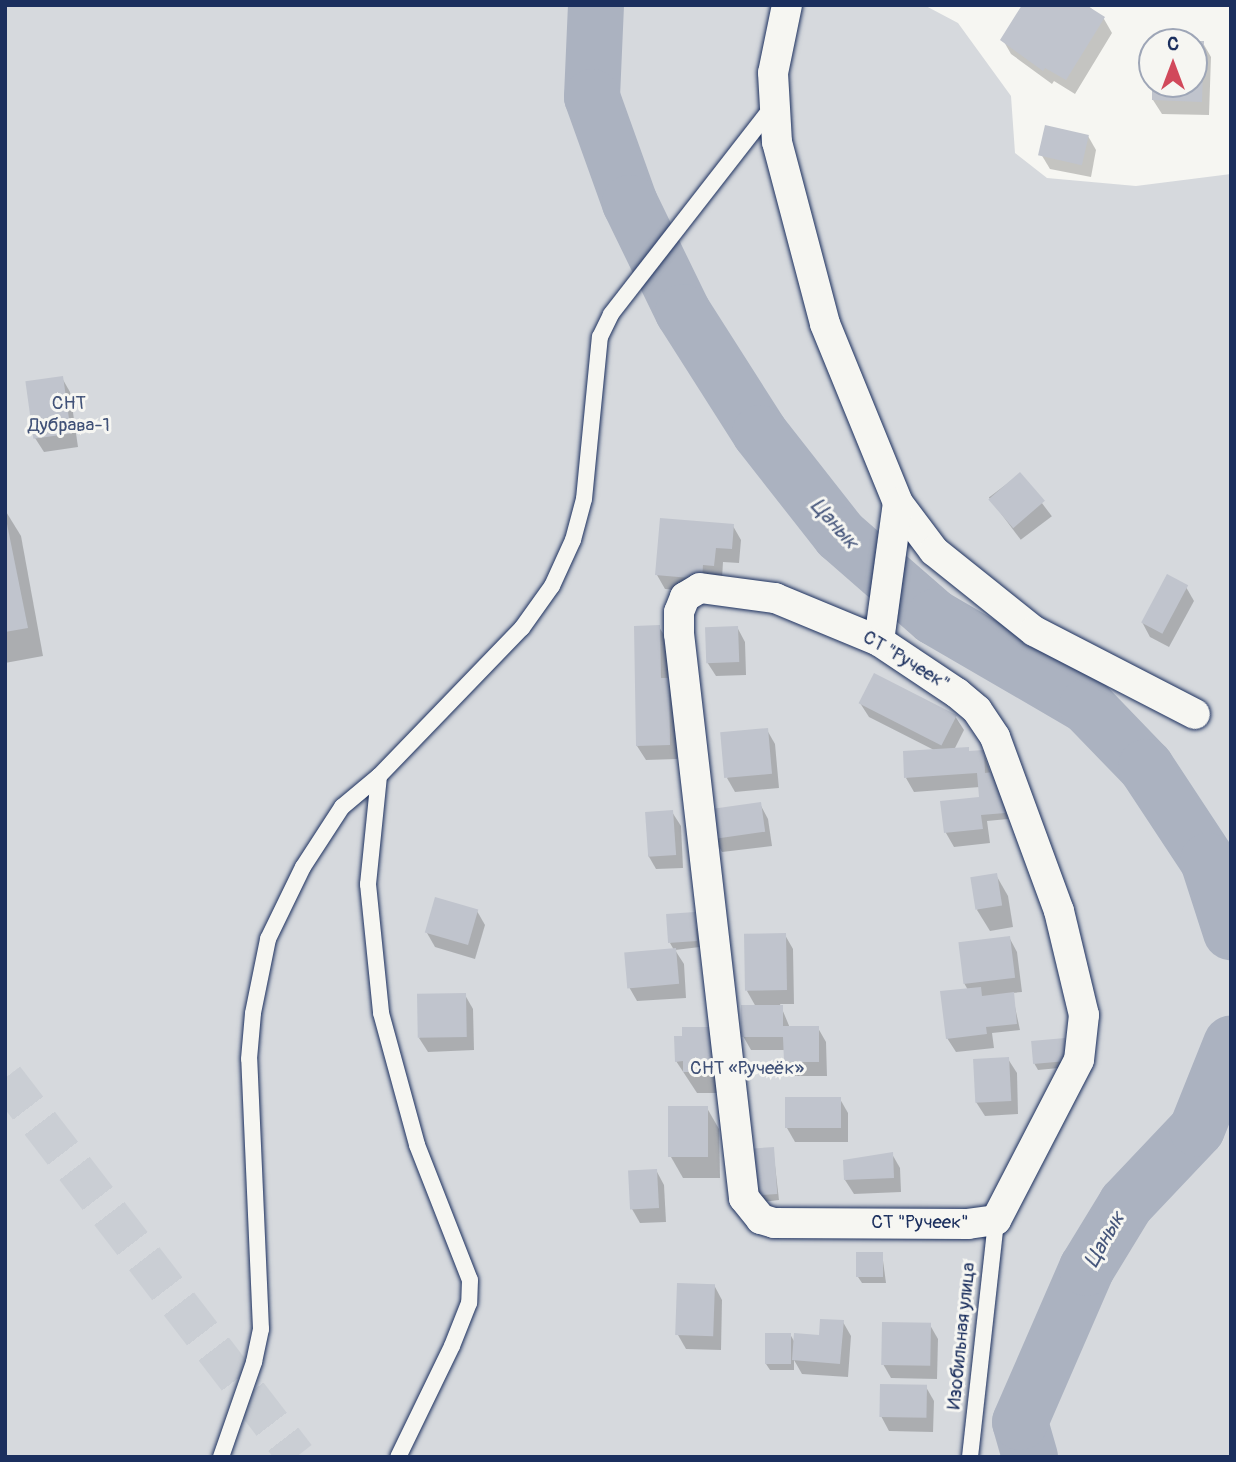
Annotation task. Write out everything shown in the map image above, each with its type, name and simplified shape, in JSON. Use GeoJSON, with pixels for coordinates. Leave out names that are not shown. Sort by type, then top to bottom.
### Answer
{"type":"FeatureCollection","features":[{"type":"Feature","properties":{"kind":"street"},"geometry":{"type":"LineString","coordinates":[[787,5],[773,73],[777,142],[825,324],[898,503],[934,551],[964,579],[1034,631],[1195,714]]}},
{"type":"Feature","properties":{"kind":"street"},"geometry":{"type":"LineString","coordinates":[[878,640],[898,503]]}},
{"type":"Feature","properties":{"kind":"street","name":"СТ \"Ручеек\""},"geometry":{"type":"LineString","coordinates":[[700,589],[742,590],[775,598],[878,640],[957,693],[977,710],[995,737],[1055,899],[1081,990],[1084,1039],[1079,1060],[996,1220],[968,1224],[774,1223],[761,1219],[744,1198],[691,761],[679,612],[685,597],[700,589]]}},
{"type":"Feature","properties":{"kind":"lane"},"geometry":{"type":"LineString","coordinates":[[221,1457],[254,1362],[261,1329],[249,1059],[253,1013],[268,939],[303,867],[342,807],[379,776],[522,628],[552,586],[573,540],[584,499],[600,337],[611,314],[773,106]]}},
{"type":"Feature","properties":{"kind":"lane"},"geometry":{"type":"LineString","coordinates":[[379,776],[368,884],[381,1013],[417,1145],[470,1280],[469,1303],[452,1346],[398,1457]]}},
{"type":"Feature","properties":{"kind":"lane","name":"Изобильная улица"},"geometry":{"type":"LineString","coordinates":[[971,1449],[996,1220]]}},
{"type":"Feature","properties":{"kind":"lane"},"geometry":{"type":"LineString","coordinates":[[971,1449],[980,1457]]}},
{"type":"Feature","properties":{"kind":"green space"},"geometry":{"type":"Polygon","coordinates":[[[5,5],[924,5],[958,23],[1011,96],[1015,153],[1047,178],[1136,186],[1231,174],[1231,1457],[5,1457],[5,5]]]}},
{"type":"Feature","properties":{"kind":"building"},"geometry":{"type":"Polygon","coordinates":[[[1022,5],[1086,5],[1105,17],[1066,80],[1045,68],[1043,71],[1000,40],[1022,5]]]}},
{"type":"Feature","properties":{"kind":"building"},"geometry":{"type":"Polygon","coordinates":[[[1152,98],[1202,98],[1202,102],[1152,98]]]}},
{"type":"Feature","properties":{"kind":"building"},"geometry":{"type":"Polygon","coordinates":[[[1045,125],[1089,135],[1082,165],[1038,155],[1045,125]]]}},
{"type":"Feature","properties":{"kind":"building"},"geometry":{"type":"Polygon","coordinates":[[[63,376],[71,433],[33,439],[25,381],[63,376]]]}},
{"type":"Feature","properties":{"kind":"building"},"geometry":{"type":"Polygon","coordinates":[[[1020,472],[1045,501],[1013,528],[988,500],[1020,472]]]}},
{"type":"Feature","properties":{"kind":"building"},"geometry":{"type":"Polygon","coordinates":[[[5,514],[28,628],[5,632],[5,514]]]}},
{"type":"Feature","properties":{"kind":"building"},"geometry":{"type":"Polygon","coordinates":[[[660,518],[734,524],[732,549],[716,548],[714,566],[703,565],[702,579],[655,575],[660,518]]]}},
{"type":"Feature","properties":{"kind":"building"},"geometry":{"type":"Polygon","coordinates":[[[1167,574],[1188,585],[1162,634],[1141,623],[1167,574]]]}},
{"type":"Feature","properties":{"kind":"building"},"geometry":{"type":"Polygon","coordinates":[[[660,625],[661,678],[669,678],[670,745],[636,746],[634,626],[660,625]]]}},
{"type":"Feature","properties":{"kind":"building"},"geometry":{"type":"Polygon","coordinates":[[[738,626],[739,662],[706,663],[705,627],[738,626]]]}},
{"type":"Feature","properties":{"kind":"building"},"geometry":{"type":"Polygon","coordinates":[[[874,673],[957,715],[941,746],[859,703],[874,673]]]}},
{"type":"Feature","properties":{"kind":"building"},"geometry":{"type":"Polygon","coordinates":[[[768,728],[772,774],[724,778],[720,732],[768,728]]]}},
{"type":"Feature","properties":{"kind":"building"},"geometry":{"type":"Polygon","coordinates":[[[969,747],[969,751],[984,750],[985,773],[1001,771],[1005,813],[981,815],[983,829],[944,833],[940,801],[979,797],[977,773],[904,778],[903,751],[969,747]]]}},
{"type":"Feature","properties":{"kind":"building"},"geometry":{"type":"Polygon","coordinates":[[[761,802],[765,832],[714,839],[710,809],[761,802]]]}},
{"type":"Feature","properties":{"kind":"building"},"geometry":{"type":"Polygon","coordinates":[[[673,810],[676,855],[648,857],[645,812],[673,810]]]}},
{"type":"Feature","properties":{"kind":"building"},"geometry":{"type":"Polygon","coordinates":[[[997,873],[1002,906],[975,910],[970,877],[997,873]]]}},
{"type":"Feature","properties":{"kind":"building"},"geometry":{"type":"Polygon","coordinates":[[[435,897],[478,909],[468,945],[425,933],[435,897]]]}},
{"type":"Feature","properties":{"kind":"building"},"geometry":{"type":"Polygon","coordinates":[[[695,912],[697,941],[668,943],[666,914],[695,912]]]}},
{"type":"Feature","properties":{"kind":"building"},"geometry":{"type":"Polygon","coordinates":[[[786,933],[787,990],[745,991],[744,934],[786,933]]]}},
{"type":"Feature","properties":{"kind":"building"},"geometry":{"type":"Polygon","coordinates":[[[1010,936],[1015,978],[964,984],[958,942],[1010,936]]]}},
{"type":"Feature","properties":{"kind":"building"},"geometry":{"type":"Polygon","coordinates":[[[676,948],[679,984],[627,988],[624,953],[676,948]]]}},
{"type":"Feature","properties":{"kind":"building"},"geometry":{"type":"Polygon","coordinates":[[[981,987],[982,996],[1014,992],[1017,1024],[986,1027],[987,1034],[946,1039],[940,991],[981,987]]]}},
{"type":"Feature","properties":{"kind":"building"},"geometry":{"type":"Polygon","coordinates":[[[466,993],[467,1037],[418,1038],[417,994],[466,993]]]}},
{"type":"Feature","properties":{"kind":"building"},"geometry":{"type":"Polygon","coordinates":[[[741,1005],[783,1005],[783,1026],[819,1026],[819,1062],[784,1062],[783,1037],[741,1037],[741,1005]]]}},
{"type":"Feature","properties":{"kind":"building"},"geometry":{"type":"Polygon","coordinates":[[[682,1027],[715,1027],[716,1072],[683,1072],[683,1061],[675,1062],[674,1036],[682,1036],[682,1027]]]}},
{"type":"Feature","properties":{"kind":"building"},"geometry":{"type":"Polygon","coordinates":[[[1065,1038],[1067,1061],[1033,1064],[1031,1041],[1065,1038]]]}},
{"type":"Feature","properties":{"kind":"building"},"geometry":{"type":"Polygon","coordinates":[[[1009,1057],[1011,1101],[975,1103],[973,1059],[1009,1057]]]}},
{"type":"Feature","properties":{"kind":"building"},"geometry":{"type":"Polygon","coordinates":[[[785,1097],[841,1097],[841,1128],[785,1128],[785,1097]]]}},
{"type":"Feature","properties":{"kind":"building"},"geometry":{"type":"Polygon","coordinates":[[[668,1106],[708,1106],[708,1157],[668,1157],[668,1106]]]}},
{"type":"Feature","properties":{"kind":"building"},"geometry":{"type":"Polygon","coordinates":[[[774,1147],[777,1194],[757,1195],[754,1148],[774,1147]]]}},
{"type":"Feature","properties":{"kind":"building"},"geometry":{"type":"Polygon","coordinates":[[[893,1152],[894,1178],[844,1180],[843,1160],[893,1152]]]}},
{"type":"Feature","properties":{"kind":"building"},"geometry":{"type":"Polygon","coordinates":[[[657,1169],[659,1208],[630,1209],[628,1171],[657,1169]]]}},
{"type":"Feature","properties":{"kind":"building"},"geometry":{"type":"Polygon","coordinates":[[[856,1252],[883,1252],[883,1277],[856,1277],[856,1252]]]}},
{"type":"Feature","properties":{"kind":"building"},"geometry":{"type":"Polygon","coordinates":[[[677,1283],[715,1284],[713,1336],[675,1335],[677,1283]]]}},
{"type":"Feature","properties":{"kind":"building"},"geometry":{"type":"Polygon","coordinates":[[[820,1319],[844,1320],[840,1364],[792,1360],[794,1333],[819,1335],[820,1319]]]}},
{"type":"Feature","properties":{"kind":"building"},"geometry":{"type":"Polygon","coordinates":[[[882,1322],[931,1323],[930,1366],[881,1365],[882,1322]]]}},
{"type":"Feature","properties":{"kind":"building"},"geometry":{"type":"Polygon","coordinates":[[[765,1333],[791,1333],[791,1364],[765,1364],[765,1333]]]}},
{"type":"Feature","properties":{"kind":"building"},"geometry":{"type":"Polygon","coordinates":[[[880,1384],[927,1385],[926,1418],[879,1417],[880,1384]]]}},
{"type":"Feature","properties":{"kind":"waterway","name":"Цанык"},"geometry":{"type":"LineString","coordinates":[[596,5],[592,97],[630,203],[683,312],[760,433],[840,535],[934,617],[1087,706],[1146,767],[1208,861],[1231,932]]}},
{"type":"Feature","properties":{"kind":"waterway","name":"Цанык"},"geometry":{"type":"LineString","coordinates":[[1030,1457],[1020,1422],[1087,1268],[1126,1204],[1197,1129],[1231,1044]]}},
{"type":"Feature","properties":{"kind":"tunnel"},"geometry":{"type":"LineString","coordinates":[[5,1078],[297,1457]]}},
{"type":"Feature","properties":{"kind":"park label","name":"СНТ Дубрава-1"},"geometry":{"type":"Point","coordinates":[69,415]}},
{"type":"Feature","properties":{"kind":"park label","name":"СНТ «Ручеёк»"},"geometry":{"type":"Point","coordinates":[747,1069]}}]}
